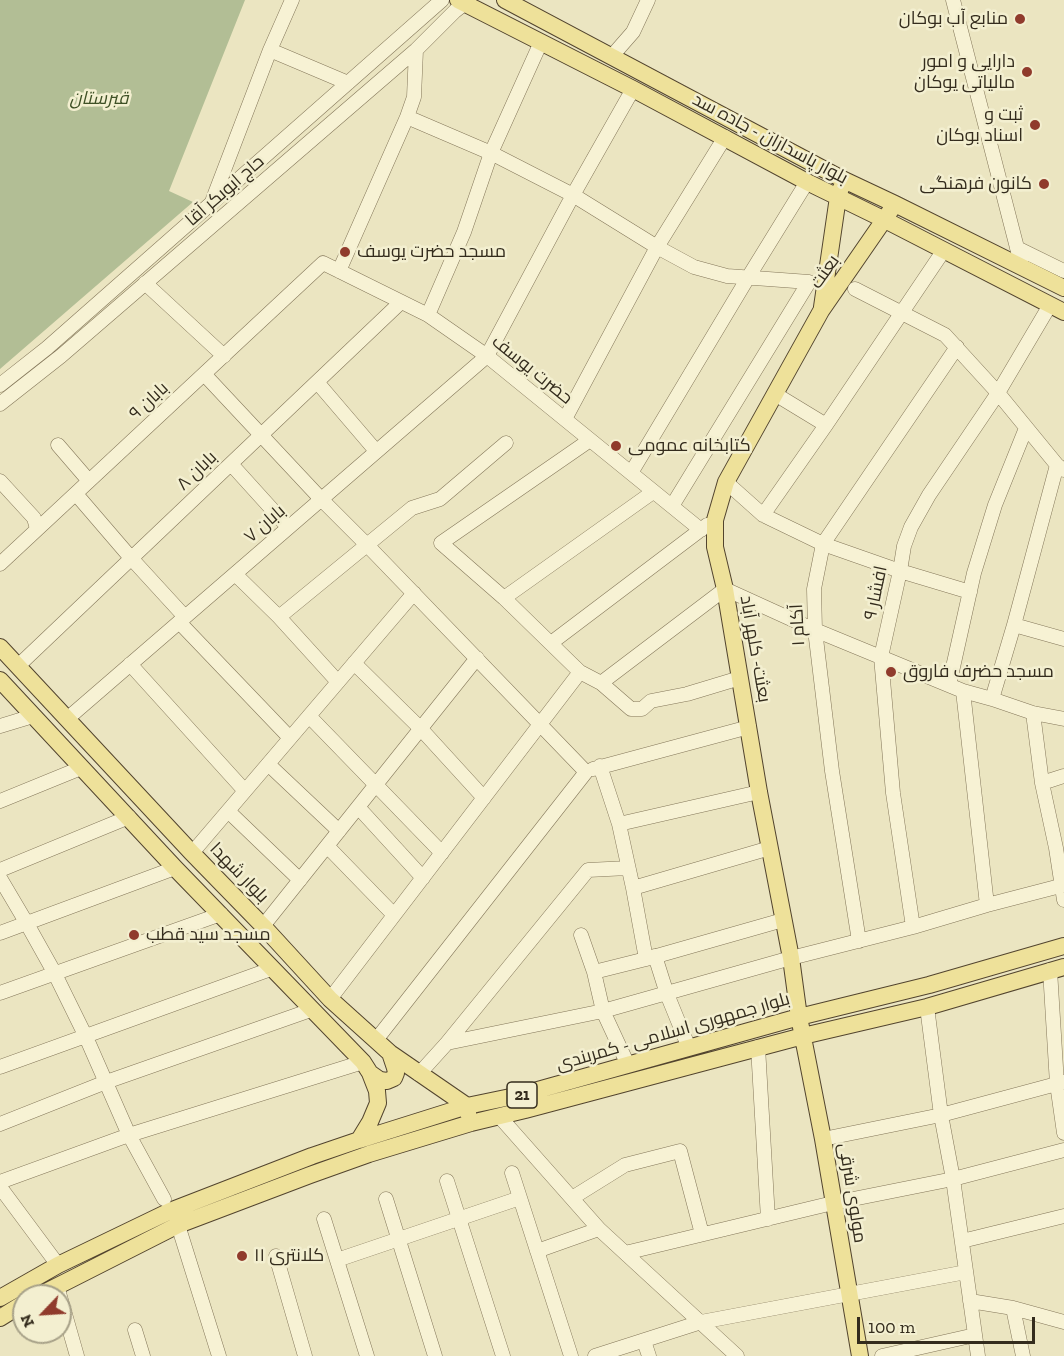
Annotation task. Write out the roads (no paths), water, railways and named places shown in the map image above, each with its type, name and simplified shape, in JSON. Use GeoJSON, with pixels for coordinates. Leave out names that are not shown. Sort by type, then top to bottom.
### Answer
{"type":"FeatureCollection","features":[{"type":"Feature","properties":{"kind":"main road","name":"بلوار پاسداران - جاده سد"},"geometry":{"type":"LineString","coordinates":[[505,0],[844,180],[1064,288]]}},
{"type":"Feature","properties":{"kind":"main road","name":"بلوار پاسداران - جاده سد"},"geometry":{"type":"LineString","coordinates":[[464,1],[807,182],[1057,308]]}},
{"type":"Feature","properties":{"kind":"main road","name":"بعثت"},"geometry":{"type":"LineString","coordinates":[[821,311],[838,197],[844,180]]}},
{"type":"Feature","properties":{"kind":"main road","name":"بعثت"},"geometry":{"type":"LineString","coordinates":[[821,311],[896,204]]}},
{"type":"Feature","properties":{"kind":"main road","name":"بعثت- کلهر آباد"},"geometry":{"type":"LineString","coordinates":[[799,1017],[791,958],[759,792],[725,590],[715,547],[715,520],[726,482],[821,311]]}},
{"type":"Feature","properties":{"kind":"main road","name":"بلوار شهدا"},"geometry":{"type":"LineString","coordinates":[[0,647],[330,999],[390,1053],[466,1106]]}},
{"type":"Feature","properties":{"kind":"main road"},"geometry":{"type":"LineString","coordinates":[[0,680],[174,867],[380,1080],[387,1081],[394,1078],[396,1068],[390,1053]]}},
{"type":"Feature","properties":{"kind":"main road","name":"بلوار جمهوری اسلامی - کمربندی"},"geometry":{"type":"LineString","coordinates":[[61,1284],[178,1225],[369,1154],[500,1116],[522,1103],[627,1065],[799,1017],[929,985],[1064,946]]}},
{"type":"Feature","properties":{"kind":"main road","name":"بلوار جمهوری اسلامی - کمربندی"},"geometry":{"type":"LineString","coordinates":[[0,1298],[58,1265],[171,1211],[312,1156],[466,1106],[522,1103],[927,1006],[1057,968]]}},
{"type":"Feature","properties":{"kind":"main road","name":"مولوی شرقی"},"geometry":{"type":"LineString","coordinates":[[799,1017],[824,1139],[860,1356]]}},
{"type":"Feature","properties":{"kind":"main road"},"geometry":{"type":"LineString","coordinates":[[359,1140],[378,1103],[377,1091],[367,1067]]}},
{"type":"Feature","properties":{"kind":"main road"},"geometry":{"type":"LineString","coordinates":[[466,1106],[471,1123]]}},
{"type":"Feature","properties":{"kind":"street"},"geometry":{"type":"LineString","coordinates":[[212,203],[270,50],[292,0]]}},
{"type":"Feature","properties":{"kind":"street","name":"حاج ابوبکر آقا"},"geometry":{"type":"LineString","coordinates":[[0,385],[47,348],[442,0]]}},
{"type":"Feature","properties":{"kind":"street"},"geometry":{"type":"LineString","coordinates":[[612,56],[633,32],[648,0]]}},
{"type":"Feature","properties":{"kind":"street"},"geometry":{"type":"LineString","coordinates":[[953,0],[1022,267]]}},
{"type":"Feature","properties":{"kind":"street","name":"حاج ابوبکر آقا"},"geometry":{"type":"LineString","coordinates":[[0,404],[62,356],[416,50],[464,1]]}},
{"type":"Feature","properties":{"kind":"street"},"geometry":{"type":"LineString","coordinates":[[428,315],[464,232],[491,153],[541,42]]}},
{"type":"Feature","properties":{"kind":"street"},"geometry":{"type":"LineString","coordinates":[[270,50],[348,83]]}},
{"type":"Feature","properties":{"kind":"street"},"geometry":{"type":"LineString","coordinates":[[339,271],[414,97],[416,50]]}},
{"type":"Feature","properties":{"kind":"street"},"geometry":{"type":"LineString","coordinates":[[487,356],[633,89]]}},
{"type":"Feature","properties":{"kind":"street"},"geometry":{"type":"LineString","coordinates":[[407,117],[491,153],[573,195],[694,267],[727,276],[809,282],[672,506]]}},
{"type":"Feature","properties":{"kind":"street"},"geometry":{"type":"LineString","coordinates":[[565,419],[657,247],[725,137]]}},
{"type":"Feature","properties":{"kind":"street"},"geometry":{"type":"LineString","coordinates":[[631,473],[807,182]]}},
{"type":"Feature","properties":{"kind":"street"},"geometry":{"type":"LineString","coordinates":[[1017,248],[1064,271]]}},
{"type":"Feature","properties":{"kind":"street"},"geometry":{"type":"LineString","coordinates":[[764,514],[944,250]]}},
{"type":"Feature","properties":{"kind":"street","name":"حضرت یوسف"},"geometry":{"type":"LineString","coordinates":[[323,263],[428,315],[487,356],[701,530]]}},
{"type":"Feature","properties":{"kind":"street","name":"بابان ۹"},"geometry":{"type":"LineString","coordinates":[[0,564],[323,263]]}},
{"type":"Feature","properties":{"kind":"street"},"geometry":{"type":"LineString","coordinates":[[146,282],[224,356]]}},
{"type":"Feature","properties":{"kind":"street"},"geometry":{"type":"LineString","coordinates":[[855,289],[945,335],[998,393],[1061,468],[992,699]]}},
{"type":"Feature","properties":{"kind":"street","name":"بابان ۸"},"geometry":{"type":"LineString","coordinates":[[18,666],[401,302]]}},
{"type":"Feature","properties":{"kind":"street","name":"افشار ۹"},"geometry":{"type":"LineString","coordinates":[[913,927],[893,793],[881,657],[904,546],[910,527],[929,495],[1057,308]]}},
{"type":"Feature","properties":{"kind":"street","name":"آکام ۱"},"geometry":{"type":"LineString","coordinates":[[859,941],[832,771],[815,630],[814,589],[823,544],[957,347]]}},
{"type":"Feature","properties":{"kind":"street","name":"بابان ۷"},"geometry":{"type":"LineString","coordinates":[[67,719],[487,356]]}},
{"type":"Feature","properties":{"kind":"street"},"geometry":{"type":"LineString","coordinates":[[204,374],[321,499],[586,772]]}},
{"type":"Feature","properties":{"kind":"street"},"geometry":{"type":"LineString","coordinates":[[316,382],[376,451]]}},
{"type":"Feature","properties":{"kind":"street"},"geometry":{"type":"LineString","coordinates":[[775,394],[826,425]]}},
{"type":"Feature","properties":{"kind":"street"},"geometry":{"type":"LineString","coordinates":[[949,685],[970,592],[995,505],[1026,428]]}},
{"type":"Feature","properties":{"kind":"street"},"geometry":{"type":"LineString","coordinates":[[590,440],[441,543],[504,598],[580,672],[601,683],[631,709],[642,709],[651,701],[687,694],[740,678]]}},
{"type":"Feature","properties":{"kind":"street"},"geometry":{"type":"LineString","coordinates":[[279,617],[412,508],[440,499],[506,442]]}},
{"type":"Feature","properties":{"kind":"street"},"geometry":{"type":"LineString","coordinates":[[58,445],[89,481]]}},
{"type":"Feature","properties":{"kind":"street"},"geometry":{"type":"LineString","coordinates":[[231,464],[288,527]]}},
{"type":"Feature","properties":{"kind":"street"},"geometry":{"type":"LineString","coordinates":[[0,481],[34,518],[38,530]]}},
{"type":"Feature","properties":{"kind":"street"},"geometry":{"type":"LineString","coordinates":[[726,482],[764,514],[823,544],[970,592]]}},
{"type":"Feature","properties":{"kind":"street"},"geometry":{"type":"LineString","coordinates":[[504,598],[653,492]]}},
{"type":"Feature","properties":{"kind":"street"},"geometry":{"type":"LineString","coordinates":[[76,494],[182,619],[290,738]]}},
{"type":"Feature","properties":{"kind":"street"},"geometry":{"type":"LineString","coordinates":[[551,643],[715,520]]}},
{"type":"Feature","properties":{"kind":"street"},"geometry":{"type":"LineString","coordinates":[[235,574],[279,617],[338,682]]}},
{"type":"Feature","properties":{"kind":"street"},"geometry":{"type":"LineString","coordinates":[[601,683],[725,590],[963,691],[1033,713],[1064,719]]}},
{"type":"Feature","properties":{"kind":"street"},"geometry":{"type":"LineString","coordinates":[[192,853],[414,593]]}},
{"type":"Feature","properties":{"kind":"street"},"geometry":{"type":"LineString","coordinates":[[1014,625],[1064,639]]}},
{"type":"Feature","properties":{"kind":"street"},"geometry":{"type":"LineString","coordinates":[[263,926],[477,658]]}},
{"type":"Feature","properties":{"kind":"street"},"geometry":{"type":"LineString","coordinates":[[354,663],[421,729],[484,798]]}},
{"type":"Feature","properties":{"kind":"street"},"geometry":{"type":"LineString","coordinates":[[130,664],[245,791]]}},
{"type":"Feature","properties":{"kind":"street"},"geometry":{"type":"LineString","coordinates":[[330,999],[580,672]]}},
{"type":"Feature","properties":{"kind":"street"},"geometry":{"type":"LineString","coordinates":[[963,691],[987,905]]}},
{"type":"Feature","properties":{"kind":"street"},"geometry":{"type":"LineString","coordinates":[[1033,713],[1042,783],[1060,847],[1064,900]]}},
{"type":"Feature","properties":{"kind":"street"},"geometry":{"type":"LineString","coordinates":[[0,726],[33,716]]}},
{"type":"Feature","properties":{"kind":"street"},"geometry":{"type":"LineString","coordinates":[[309,716],[442,853]]}},
{"type":"Feature","properties":{"kind":"street"},"geometry":{"type":"LineString","coordinates":[[376,1040],[586,772],[600,766],[749,727]]}},
{"type":"Feature","properties":{"kind":"street"},"geometry":{"type":"LineString","coordinates":[[268,764],[339,831]]}},
{"type":"Feature","properties":{"kind":"street"},"geometry":{"type":"LineString","coordinates":[[600,766],[619,824],[651,957],[689,1048]]}},
{"type":"Feature","properties":{"kind":"street"},"geometry":{"type":"LineString","coordinates":[[0,801],[81,768]]}},
{"type":"Feature","properties":{"kind":"street"},"geometry":{"type":"LineString","coordinates":[[1042,783],[1064,776]]}},
{"type":"Feature","properties":{"kind":"street"},"geometry":{"type":"LineString","coordinates":[[619,824],[759,792]]}},
{"type":"Feature","properties":{"kind":"street"},"geometry":{"type":"LineString","coordinates":[[358,807],[423,878]]}},
{"type":"Feature","properties":{"kind":"street"},"geometry":{"type":"LineString","coordinates":[[228,811],[300,880]]}},
{"type":"Feature","properties":{"kind":"street"},"geometry":{"type":"LineString","coordinates":[[0,870],[129,818]]}},
{"type":"Feature","properties":{"kind":"street"},"geometry":{"type":"LineString","coordinates":[[327,846],[394,915]]}},
{"type":"Feature","properties":{"kind":"street"},"geometry":{"type":"LineString","coordinates":[[633,888],[770,848]]}},
{"type":"Feature","properties":{"kind":"street"},"geometry":{"type":"LineString","coordinates":[[0,933],[174,867]]}},
{"type":"Feature","properties":{"kind":"street"},"geometry":{"type":"LineString","coordinates":[[419,1074],[588,870],[628,868]]}},
{"type":"Feature","properties":{"kind":"street"},"geometry":{"type":"LineString","coordinates":[[0,879],[54,972],[86,1037],[129,1135],[164,1198]]}},
{"type":"Feature","properties":{"kind":"street"},"geometry":{"type":"LineString","coordinates":[[447,1043],[603,1011],[1063,885]]}},
{"type":"Feature","properties":{"kind":"street"},"geometry":{"type":"LineString","coordinates":[[0,993],[221,914]]}},
{"type":"Feature","properties":{"kind":"street"},"geometry":{"type":"LineString","coordinates":[[594,972],[783,920]]}},
{"type":"Feature","properties":{"kind":"street"},"geometry":{"type":"LineString","coordinates":[[581,935],[594,972],[603,1011],[627,1065]]}},
{"type":"Feature","properties":{"kind":"street"},"geometry":{"type":"LineString","coordinates":[[1057,968],[1064,1133]]}},
{"type":"Feature","properties":{"kind":"street"},"geometry":{"type":"LineString","coordinates":[[0,1067],[271,969]]}},
{"type":"Feature","properties":{"kind":"street"},"geometry":{"type":"LineString","coordinates":[[927,1006],[941,1115],[953,1179],[978,1356]]}},
{"type":"Feature","properties":{"kind":"street"},"geometry":{"type":"LineString","coordinates":[[0,1124],[106,1082],[312,1010]]}},
{"type":"Feature","properties":{"kind":"street"},"geometry":{"type":"LineString","coordinates":[[758,1047],[768,1219]]}},
{"type":"Feature","properties":{"kind":"street"},"geometry":{"type":"LineString","coordinates":[[0,1182],[129,1135],[367,1067]]}},
{"type":"Feature","properties":{"kind":"street"},"geometry":{"type":"LineString","coordinates":[[824,1139],[941,1115],[1061,1083]]}},
{"type":"Feature","properties":{"kind":"street"},"geometry":{"type":"LineString","coordinates":[[500,1116],[599,1229],[737,1356]]}},
{"type":"Feature","properties":{"kind":"street"},"geometry":{"type":"LineString","coordinates":[[625,1253],[834,1203],[953,1179],[1064,1150]]}},
{"type":"Feature","properties":{"kind":"street"},"geometry":{"type":"LineString","coordinates":[[572,1198],[625,1164],[680,1151],[702,1234]]}},
{"type":"Feature","properties":{"kind":"street"},"geometry":{"type":"LineString","coordinates":[[512,1173],[571,1356]]}},
{"type":"Feature","properties":{"kind":"street"},"geometry":{"type":"LineString","coordinates":[[447,1181],[503,1356]]}},
{"type":"Feature","properties":{"kind":"street"},"geometry":{"type":"LineString","coordinates":[[0,1187],[58,1265]]}},
{"type":"Feature","properties":{"kind":"street"},"geometry":{"type":"LineString","coordinates":[[337,1260],[520,1198]]}},
{"type":"Feature","properties":{"kind":"street"},"geometry":{"type":"LineString","coordinates":[[386,1199],[435,1356]]}},
{"type":"Feature","properties":{"kind":"street"},"geometry":{"type":"LineString","coordinates":[[962,1241],[1064,1216]]}},
{"type":"Feature","properties":{"kind":"street"},"geometry":{"type":"LineString","coordinates":[[324,1220],[367,1356]]}},
{"type":"Feature","properties":{"kind":"street"},"geometry":{"type":"LineString","coordinates":[[178,1225],[219,1356]]}},
{"type":"Feature","properties":{"kind":"street"},"geometry":{"type":"LineString","coordinates":[[537,1251],[599,1229]]}},
{"type":"Feature","properties":{"kind":"street"},"geometry":{"type":"LineString","coordinates":[[276,1256],[305,1356]]}},
{"type":"Feature","properties":{"kind":"street"},"geometry":{"type":"LineString","coordinates":[[595,1356],[701,1322],[966,1272]]}},
{"type":"Feature","properties":{"kind":"street"},"geometry":{"type":"LineString","coordinates":[[970,1301],[1012,1308],[1064,1322]]}},
{"type":"Feature","properties":{"kind":"street"},"geometry":{"type":"LineString","coordinates":[[1012,1308],[1023,1356]]}},
{"type":"Feature","properties":{"kind":"street"},"geometry":{"type":"LineString","coordinates":[[135,1330],[143,1356]]}},
{"type":"Feature","properties":{"kind":"street"},"geometry":{"type":"LineString","coordinates":[[882,1356],[975,1335]]}},
{"type":"Feature","properties":{"kind":"street"},"geometry":{"type":"LineString","coordinates":[[72,1341],[76,1356]]}},
{"type":"Feature","properties":{"kind":"street"},"geometry":{"type":"LineString","coordinates":[[644,1341],[649,1356]]}},
{"type":"Feature","properties":{"kind":"place","name":"منابع آب بوکان"},"geometry":{"type":"Point","coordinates":[1020,19]}},
{"type":"Feature","properties":{"kind":"place","name":"دارایی و امور مالیاتی یوکان"},"geometry":{"type":"Point","coordinates":[1027,72]}},
{"type":"Feature","properties":{"kind":"place","name":"ثبت و اسناد بوکان"},"geometry":{"type":"Point","coordinates":[1035,125]}},
{"type":"Feature","properties":{"kind":"place","name":"کانون فرهنگی"},"geometry":{"type":"Point","coordinates":[1044,184]}},
{"type":"Feature","properties":{"kind":"place","name":"مسجد حضرت یوسف"},"geometry":{"type":"Point","coordinates":[345,252]}},
{"type":"Feature","properties":{"kind":"place","name":"کتابخانه عمومی"},"geometry":{"type":"Point","coordinates":[616,446]}},
{"type":"Feature","properties":{"kind":"place","name":"مسجد حضرف فاروق"},"geometry":{"type":"Point","coordinates":[891,672]}},
{"type":"Feature","properties":{"kind":"place","name":"مسجد سید قطب"},"geometry":{"type":"Point","coordinates":[134,935]}},
{"type":"Feature","properties":{"kind":"place","name":"کلانتری ۱۱"},"geometry":{"type":"Point","coordinates":[242,1256]}},
{"type":"Feature","properties":{"kind":"park label","name":"قبرستان"},"geometry":{"type":"Point","coordinates":[99,99]}}]}
